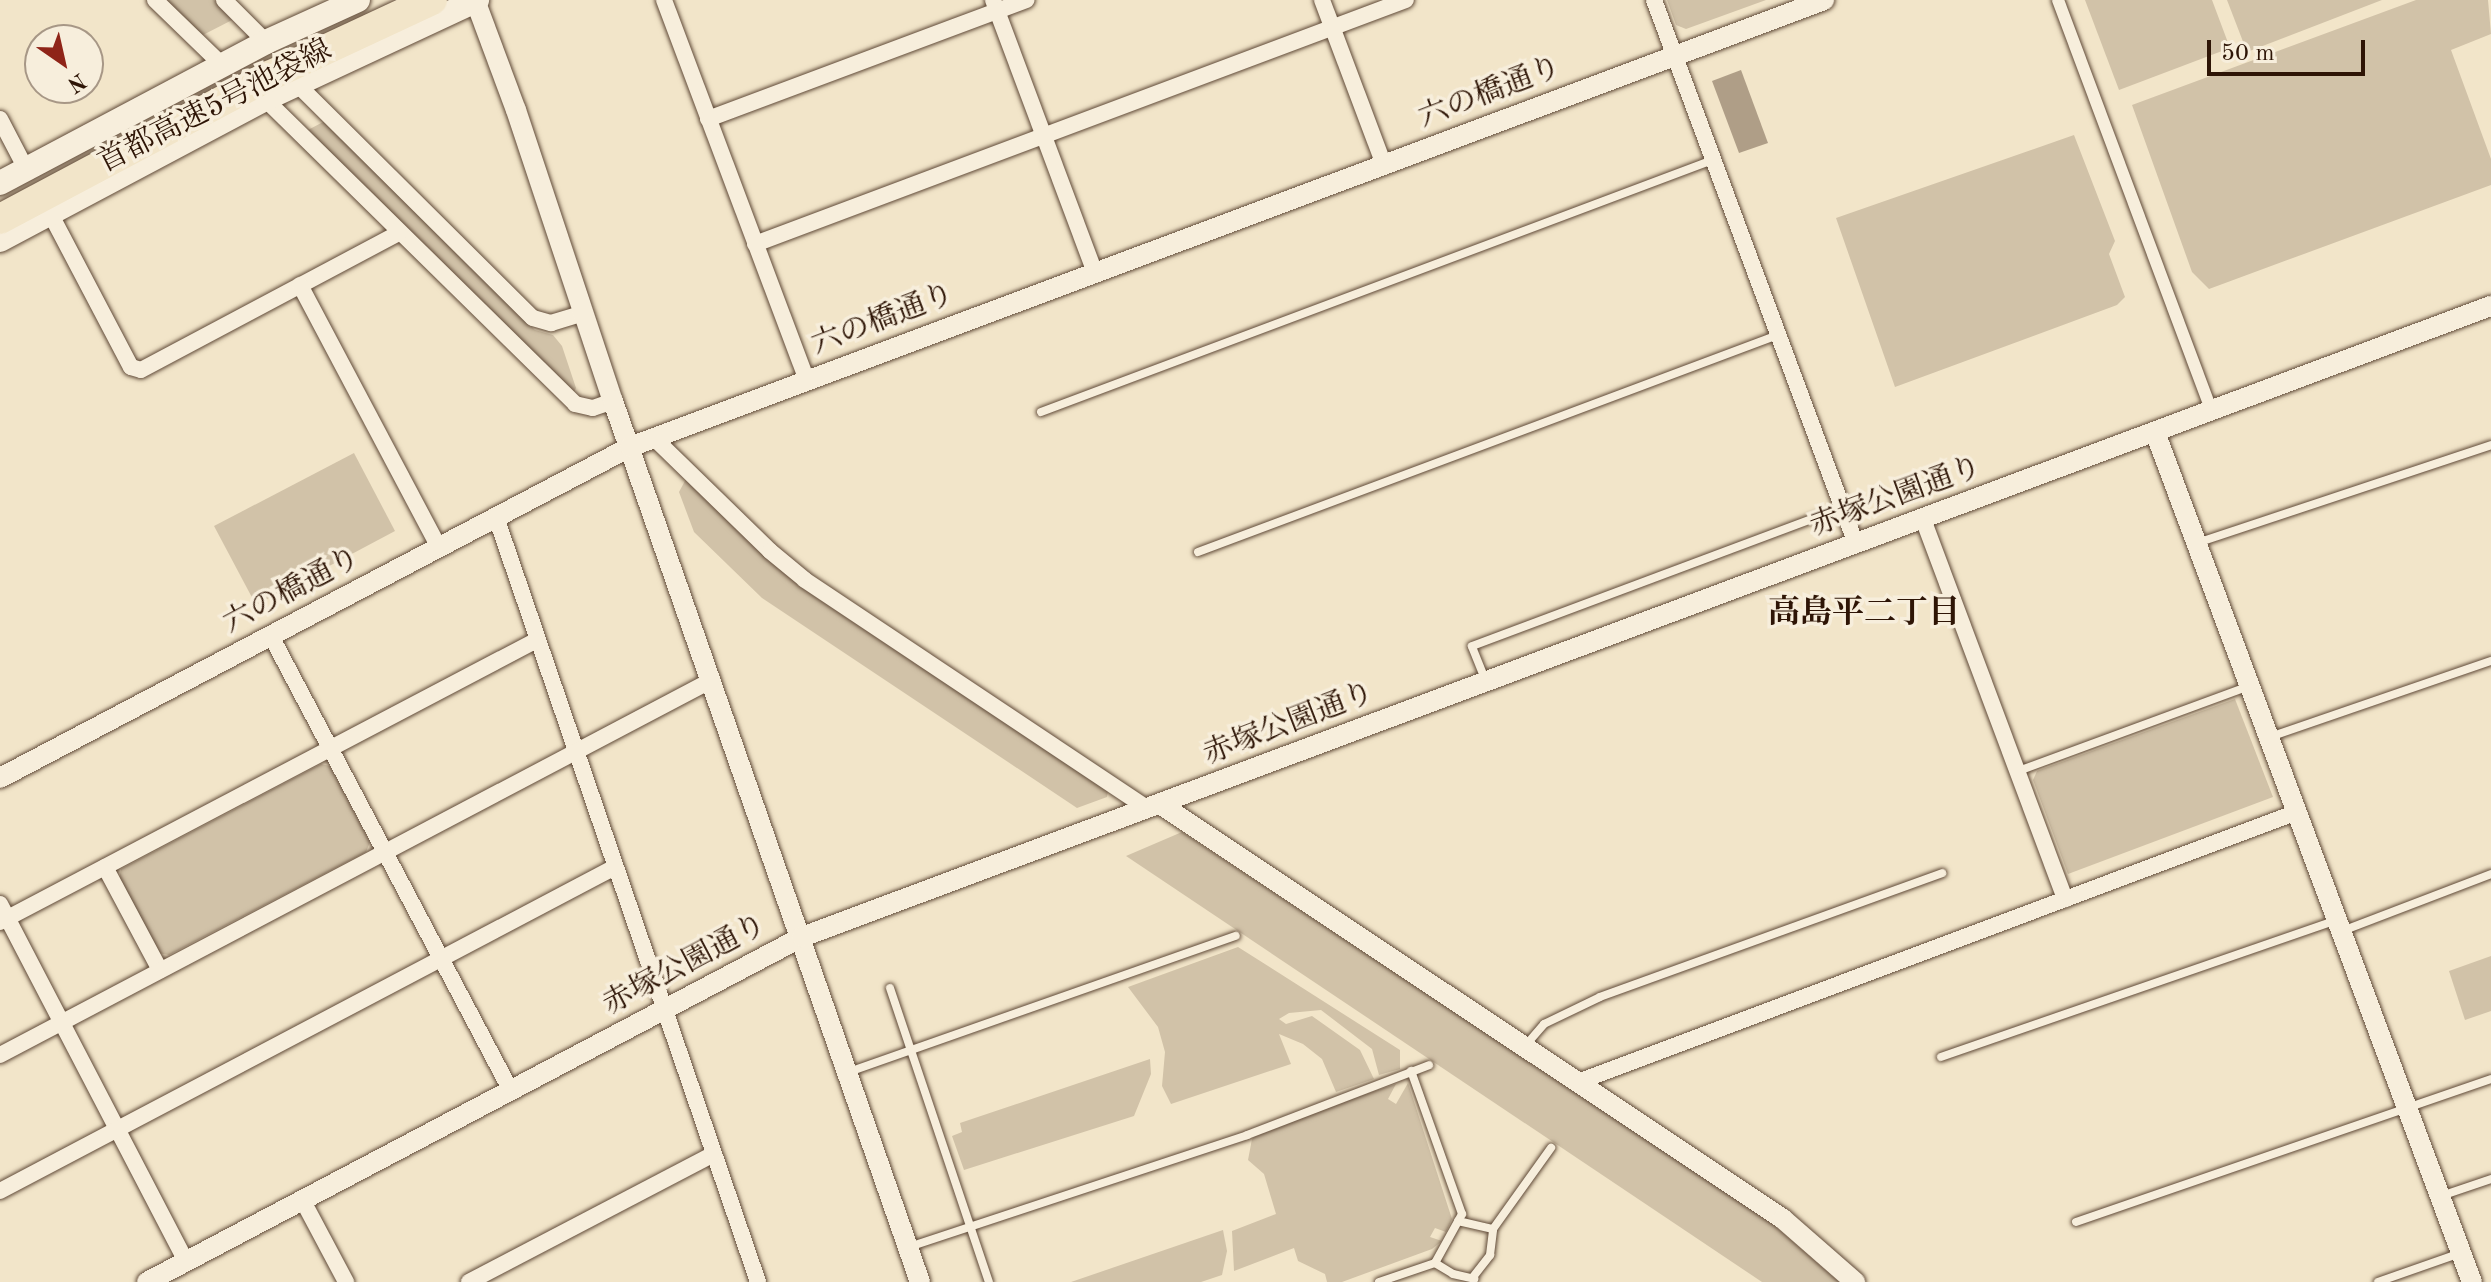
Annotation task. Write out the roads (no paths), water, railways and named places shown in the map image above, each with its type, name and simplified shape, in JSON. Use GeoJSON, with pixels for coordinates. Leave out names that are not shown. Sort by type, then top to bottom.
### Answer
{"type":"FeatureCollection","features":[{"type":"Feature","properties":{"kind":"highway","name":"首都高速5号池袋線"},"geometry":{"type":"LineString","coordinates":[[0,201],[258,64],[395,0]]}},
{"type":"Feature","properties":{"kind":"highway","name":"首都高速5号池袋線"},"geometry":{"type":"LineString","coordinates":[[0,219],[269,76],[432,0]]}},
{"type":"Feature","properties":{"kind":"main road"},"geometry":{"type":"LineString","coordinates":[[0,183],[266,42],[358,0]]}},
{"type":"Feature","properties":{"kind":"main road"},"geometry":{"type":"LineString","coordinates":[[0,240],[265,99],[475,0]]}},
{"type":"Feature","properties":{"kind":"street"},"geometry":{"type":"LineString","coordinates":[[155,0],[222,65]]}},
{"type":"Feature","properties":{"kind":"street"},"geometry":{"type":"LineString","coordinates":[[224,0],[266,42]]}},
{"type":"Feature","properties":{"kind":"street"},"geometry":{"type":"LineString","coordinates":[[475,0],[516,110],[613,401],[920,1282]]}},
{"type":"Feature","properties":{"kind":"street"},"geometry":{"type":"LineString","coordinates":[[664,0],[807,381]]}},
{"type":"Feature","properties":{"kind":"street"},"geometry":{"type":"LineString","coordinates":[[708,119],[995,6],[1027,0]]}},
{"type":"Feature","properties":{"kind":"street"},"geometry":{"type":"LineString","coordinates":[[1322,0],[1384,165]]}},
{"type":"Feature","properties":{"kind":"street"},"geometry":{"type":"LineString","coordinates":[[755,244],[1406,0]]}},
{"type":"Feature","properties":{"kind":"street"},"geometry":{"type":"LineString","coordinates":[[1654,0],[1856,544]]}},
{"type":"Feature","properties":{"kind":"street","name":"六の橋通り"},"geometry":{"type":"LineString","coordinates":[[0,778],[630,447],[1824,0]]}},
{"type":"Feature","properties":{"kind":"street"},"geometry":{"type":"LineString","coordinates":[[2058,0],[2212,411]]}},
{"type":"Feature","properties":{"kind":"street"},"geometry":{"type":"LineString","coordinates":[[995,6],[1095,273]]}},
{"type":"Feature","properties":{"kind":"street"},"geometry":{"type":"LineString","coordinates":[[297,84],[533,318],[551,323],[583,313]]}},
{"type":"Feature","properties":{"kind":"street"},"geometry":{"type":"LineString","coordinates":[[265,99],[575,404],[593,408],[613,401]]}},
{"type":"Feature","properties":{"kind":"street"},"geometry":{"type":"LineString","coordinates":[[0,119],[26,169]]}},
{"type":"Feature","properties":{"kind":"street"},"geometry":{"type":"LineString","coordinates":[[50,213],[131,367],[141,370],[400,232]]}},
{"type":"Feature","properties":{"kind":"street"},"geometry":{"type":"LineString","coordinates":[[300,285],[439,547]]}},
{"type":"Feature","properties":{"kind":"street","name":"赤塚公園通り"},"geometry":{"type":"LineString","coordinates":[[147,1282],[802,937],[2491,306]]}},
{"type":"Feature","properties":{"kind":"street"},"geometry":{"type":"LineString","coordinates":[[2155,432],[2472,1282]]}},
{"type":"Feature","properties":{"kind":"street"},"geometry":{"type":"LineString","coordinates":[[654,438],[770,551],[805,580],[1578,1082],[1783,1219],[1855,1282]]}},
{"type":"Feature","properties":{"kind":"street"},"geometry":{"type":"LineString","coordinates":[[496,517],[758,1282]]}},
{"type":"Feature","properties":{"kind":"street"},"geometry":{"type":"LineString","coordinates":[[1923,519],[2065,899]]}},
{"type":"Feature","properties":{"kind":"street"},"geometry":{"type":"LineString","coordinates":[[271,636],[511,1091]]}},
{"type":"Feature","properties":{"kind":"street"},"geometry":{"type":"LineString","coordinates":[[186,1261],[62,1022],[2,915],[105,867],[537,640]]}},
{"type":"Feature","properties":{"kind":"street"},"geometry":{"type":"LineString","coordinates":[[0,1055],[712,680]]}},
{"type":"Feature","properties":{"kind":"street"},"geometry":{"type":"LineString","coordinates":[[1578,1082],[2297,812]]}},
{"type":"Feature","properties":{"kind":"street"},"geometry":{"type":"LineString","coordinates":[[105,867],[160,970]]}},
{"type":"Feature","properties":{"kind":"street"},"geometry":{"type":"LineString","coordinates":[[0,1191],[615,867]]}},
{"type":"Feature","properties":{"kind":"street"},"geometry":{"type":"LineString","coordinates":[[469,1282],[714,1154]]}},
{"type":"Feature","properties":{"kind":"street"},"geometry":{"type":"LineString","coordinates":[[303,1201],[346,1282]]}},
{"type":"Feature","properties":{"kind":"lane"},"geometry":{"type":"LineString","coordinates":[[1041,412],[1713,160]]}},
{"type":"Feature","properties":{"kind":"lane"},"geometry":{"type":"LineString","coordinates":[[1198,552],[1778,335]]}},
{"type":"Feature","properties":{"kind":"lane"},"geometry":{"type":"LineString","coordinates":[[2196,543],[2491,445]]}},
{"type":"Feature","properties":{"kind":"lane"},"geometry":{"type":"LineString","coordinates":[[1486,682],[1472,646],[1842,508]]}},
{"type":"Feature","properties":{"kind":"lane"},"geometry":{"type":"LineString","coordinates":[[2269,738],[2491,661]]}},
{"type":"Feature","properties":{"kind":"lane"},"geometry":{"type":"LineString","coordinates":[[2017,771],[2250,686]]}},
{"type":"Feature","properties":{"kind":"lane"},"geometry":{"type":"LineString","coordinates":[[1524,1047],[1544,1024],[1600,997],[1942,873]]}},
{"type":"Feature","properties":{"kind":"lane"},"geometry":{"type":"LineString","coordinates":[[1941,1057],[2491,874]]}},
{"type":"Feature","properties":{"kind":"lane"},"geometry":{"type":"LineString","coordinates":[[848,1073],[1236,936]]}},
{"type":"Feature","properties":{"kind":"lane"},"geometry":{"type":"LineString","coordinates":[[890,988],[989,1282]]}},
{"type":"Feature","properties":{"kind":"lane"},"geometry":{"type":"LineString","coordinates":[[908,1247],[1247,1135],[1429,1065]]}},
{"type":"Feature","properties":{"kind":"lane"},"geometry":{"type":"LineString","coordinates":[[1379,1282],[1435,1263],[1462,1214],[1411,1071]]}},
{"type":"Feature","properties":{"kind":"lane"},"geometry":{"type":"LineString","coordinates":[[2076,1222],[2491,1079]]}},
{"type":"Feature","properties":{"kind":"lane"},"geometry":{"type":"LineString","coordinates":[[1435,1263],[1453,1274],[1474,1280],[1490,1255],[1493,1229],[1551,1148]]}},
{"type":"Feature","properties":{"kind":"lane"},"geometry":{"type":"LineString","coordinates":[[2440,1197],[2491,1179]]}},
{"type":"Feature","properties":{"kind":"lane"},"geometry":{"type":"LineString","coordinates":[[1458,1221],[1493,1229]]}},
{"type":"Feature","properties":{"kind":"lane"},"geometry":{"type":"LineString","coordinates":[[2378,1282],[2461,1253]]}},
{"type":"Feature","properties":{"kind":"district","name":"高島平二丁目"},"geometry":{"type":"Point","coordinates":[1864,614]}}]}
